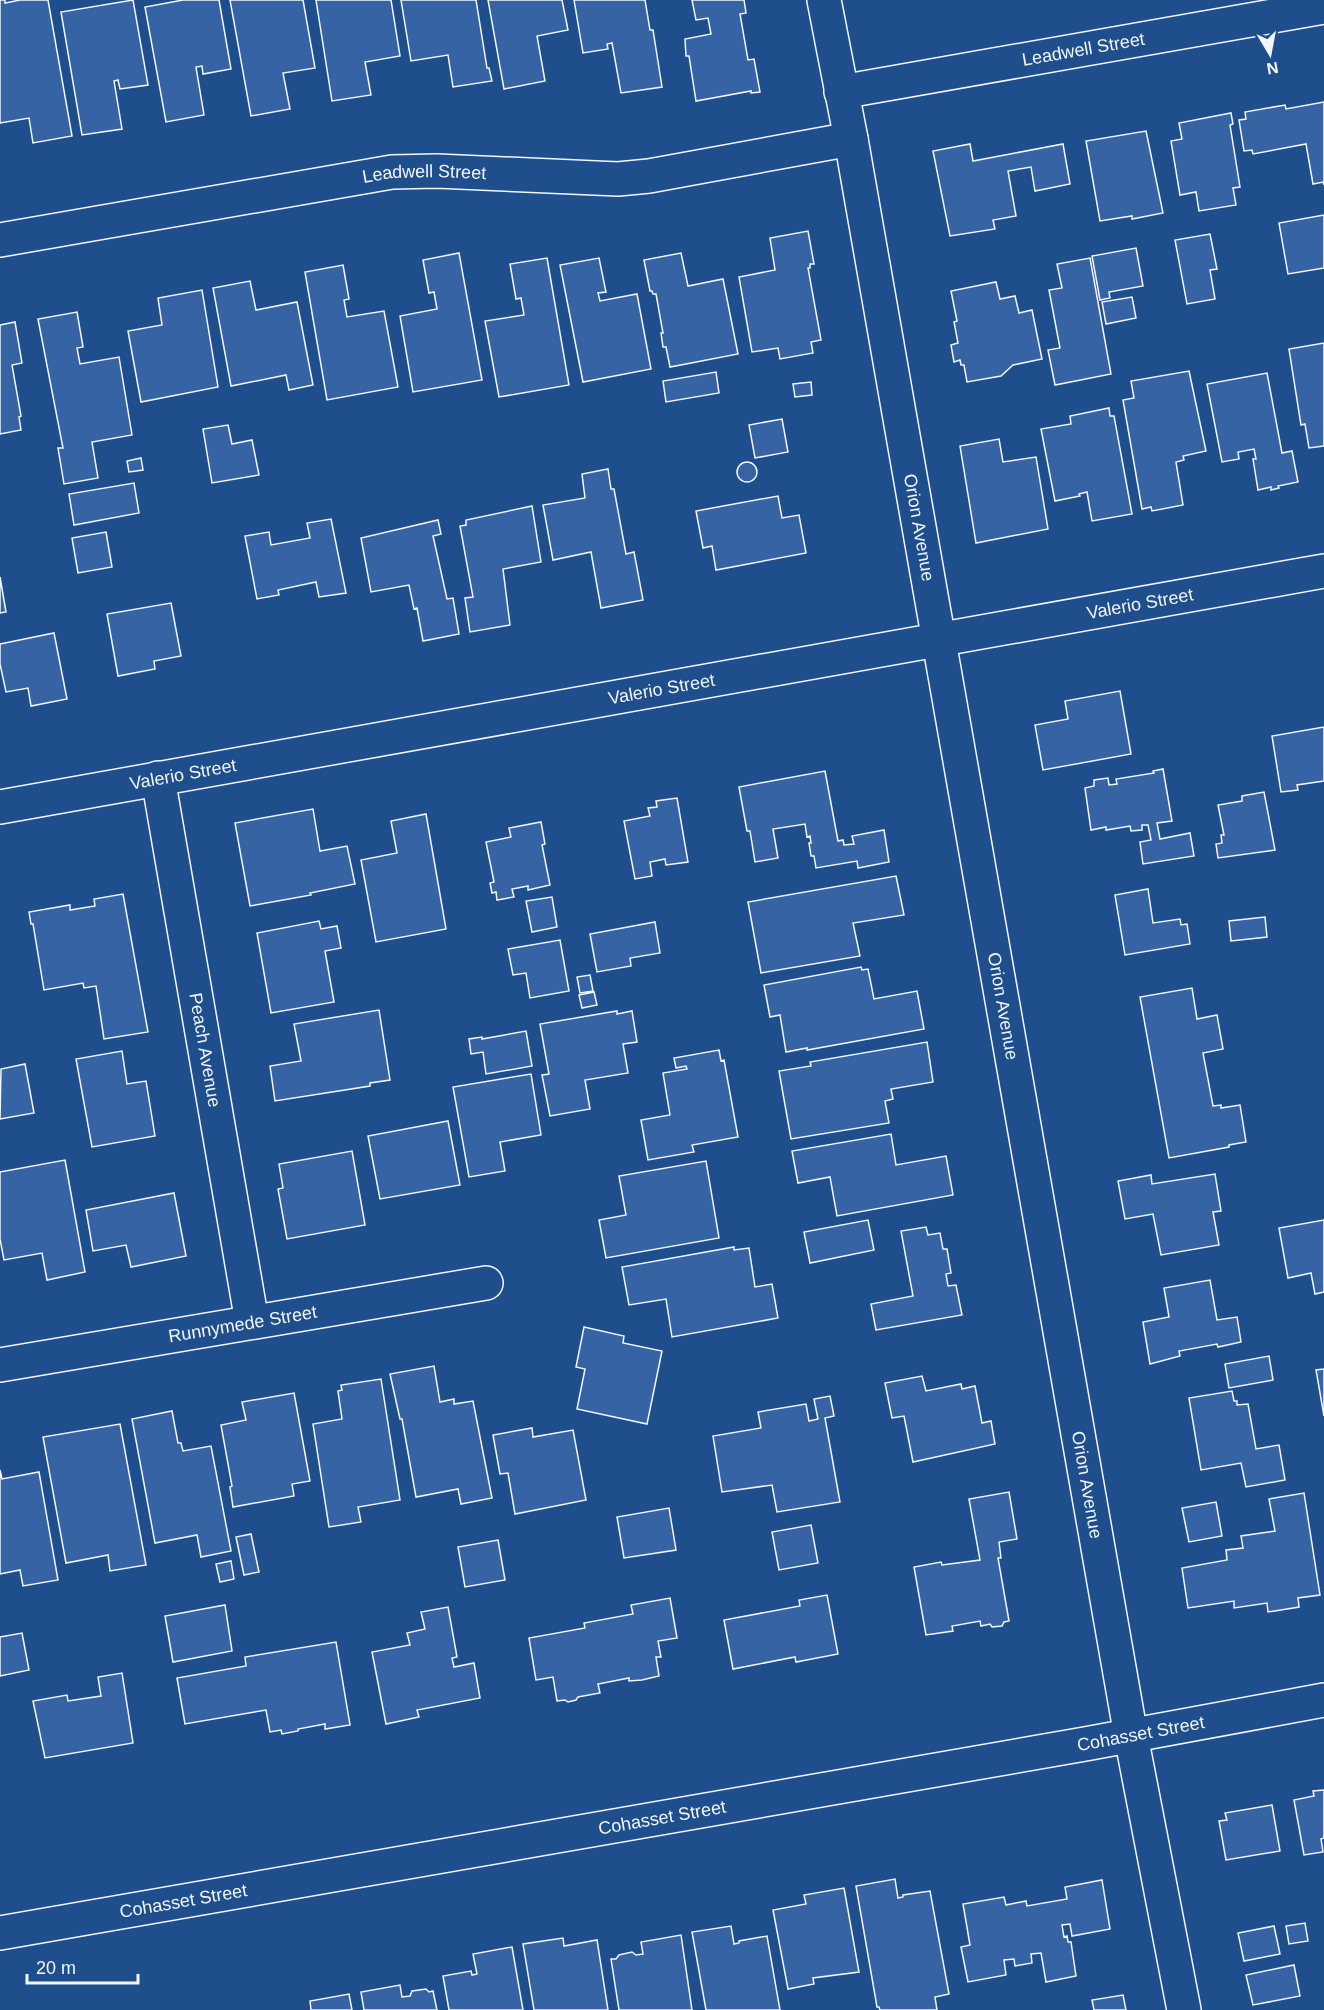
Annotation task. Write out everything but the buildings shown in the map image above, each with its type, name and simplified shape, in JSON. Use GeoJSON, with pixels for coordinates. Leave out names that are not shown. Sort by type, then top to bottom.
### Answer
{"type":"FeatureCollection","features":[{"type":"Feature","properties":{"kind":"street","name":"Orion Avenue"},"geometry":{"type":"LineString","coordinates":[[824,0],[851,139],[1131,1736],[1184,2010]]}},
{"type":"Feature","properties":{"kind":"street","name":"Leadwell Street"},"geometry":{"type":"LineString","coordinates":[[841,92],[1324,7]]}},
{"type":"Feature","properties":{"kind":"street","name":"Leadwell Street"},"geometry":{"type":"LineString","coordinates":[[0,240],[392,172],[437,171],[618,179],[649,176],[851,139]]}},
{"type":"Feature","properties":{"kind":"street","name":"Valerio Street"},"geometry":{"type":"LineString","coordinates":[[0,807],[1324,571]]}},
{"type":"Feature","properties":{"kind":"street","name":"Peach Avenue"},"geometry":{"type":"LineString","coordinates":[[158,778],[252,1322]]}},
{"type":"Feature","properties":{"kind":"street","name":"Runnymede Street"},"geometry":{"type":"LineString","coordinates":[[0,1365],[486,1283]]}},
{"type":"Feature","properties":{"kind":"street","name":"Cohasset Street"},"geometry":{"type":"LineString","coordinates":[[0,1933],[1131,1736],[1324,1700]]}}]}
